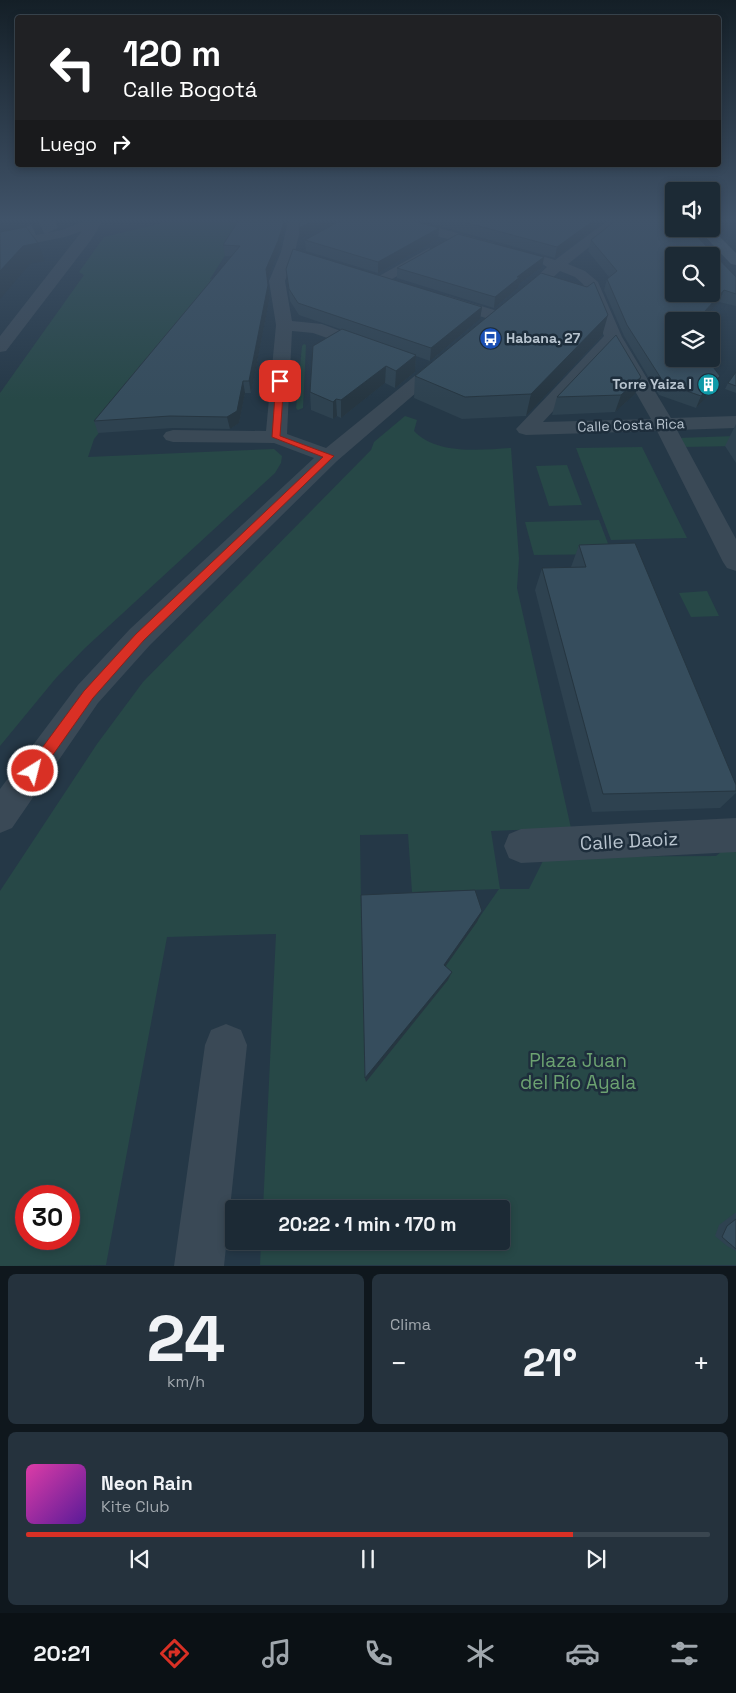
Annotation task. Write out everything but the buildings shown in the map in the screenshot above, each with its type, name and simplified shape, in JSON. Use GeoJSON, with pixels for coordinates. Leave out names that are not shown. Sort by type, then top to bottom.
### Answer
{"type":"FeatureCollection","features":[{"type":"Feature","properties":{"kind":"street"},"geometry":{"type":"LineString","coordinates":[[0,347],[52,280]]}},
{"type":"Feature","properties":{"kind":"street"},"geometry":{"type":"LineString","coordinates":[[276,437],[284,325],[277,280]]}},
{"type":"Feature","properties":{"kind":"street"},"geometry":{"type":"LineString","coordinates":[[380,280],[398,286]]}},
{"type":"Feature","properties":{"kind":"street"},"geometry":{"type":"LineString","coordinates":[[0,817],[88,694],[127,652],[422,367],[469,341],[541,280]]}},
{"type":"Feature","properties":{"kind":"street"},"geometry":{"type":"LineString","coordinates":[[588,280],[613,337],[664,424],[736,562]]}},
{"type":"Feature","properties":{"kind":"street"},"geometry":{"type":"LineString","coordinates":[[527,293],[561,285],[594,293]]}},
{"type":"Feature","properties":{"kind":"street"},"geometry":{"type":"LineString","coordinates":[[434,297],[498,317]]}},
{"type":"Feature","properties":{"kind":"street"},"geometry":{"type":"LineString","coordinates":[[284,325],[316,328],[386,354]]}},
{"type":"Feature","properties":{"kind":"street","name":"Calle Costa Rica"},"geometry":{"type":"LineString","coordinates":[[613,337],[526,429],[736,422]]}},
{"type":"Feature","properties":{"kind":"street"},"geometry":{"type":"LineString","coordinates":[[173,436],[276,437],[329,456]]}},
{"type":"Feature","properties":{"kind":"street","name":"Calle Daoiz"},"geometry":{"type":"LineString","coordinates":[[522,846],[736,835]]}},
{"type":"Feature","properties":{"kind":"street"},"geometry":{"type":"LineString","coordinates":[[200,1266],[226,1045]]}},
{"type":"Feature","properties":{"kind":"green space"},"geometry":{"type":"Polygon","coordinates":[[[80,280],[222,280],[94,439],[88,457],[274,449],[282,456],[281,463],[275,473],[85,648],[56,678],[0,746],[0,393],[80,280]]]}},
{"type":"Feature","properties":{"kind":"green space"},"geometry":{"type":"Polygon","coordinates":[[[306,345],[303,408],[298,410],[296,408],[302,346],[306,345]]]}},
{"type":"Feature","properties":{"kind":"green space","name":"Plaza Juan del Río Ayala"},"geometry":{"type":"Polygon","coordinates":[[[405,416],[417,420],[414,431],[424,439],[435,444],[473,450],[511,448],[519,559],[517,588],[571,828],[491,831],[500,889],[529,889],[545,857],[716,856],[726,848],[736,848],[736,1265],[260,1265],[261,1250],[510,1250],[510,1200],[263,1200],[276,934],[167,937],[106,1265],[0,1266],[0,891],[97,744],[143,682],[371,450],[374,442],[405,416]],[[408,834],[360,835],[361,906],[440,974],[499,889],[412,892],[408,834]]]}},
{"type":"Feature","properties":{"kind":"green space"},"geometry":{"type":"Polygon","coordinates":[[[736,436],[736,446],[683,447],[677,438],[736,436]]]}},
{"type":"Feature","properties":{"kind":"green space"},"geometry":{"type":"Polygon","coordinates":[[[642,447],[687,538],[611,540],[576,448],[642,447]]]}},
{"type":"Feature","properties":{"kind":"green space"},"geometry":{"type":"Polygon","coordinates":[[[567,465],[582,505],[549,506],[536,466],[567,465]]]}},
{"type":"Feature","properties":{"kind":"green space"},"geometry":{"type":"Polygon","coordinates":[[[599,520],[612,554],[534,555],[525,522],[599,520]]]}},
{"type":"Feature","properties":{"kind":"green space"},"geometry":{"type":"Polygon","coordinates":[[[707,591],[719,616],[691,617],[679,593],[707,591]]]}},
{"type":"Feature","properties":{"kind":"place","name":"Habana, 27"},"geometry":{"type":"Point","coordinates":[490,338]}},
{"type":"Feature","properties":{"kind":"place","name":"Torre Yaiza I"},"geometry":{"type":"Point","coordinates":[708,384]}},
{"type":"Feature","properties":{"kind":"route"},"geometry":{"type":"LineString","coordinates":[[33,771],[88,694],[140,637],[329,456],[276,437],[280,381]]}}]}
